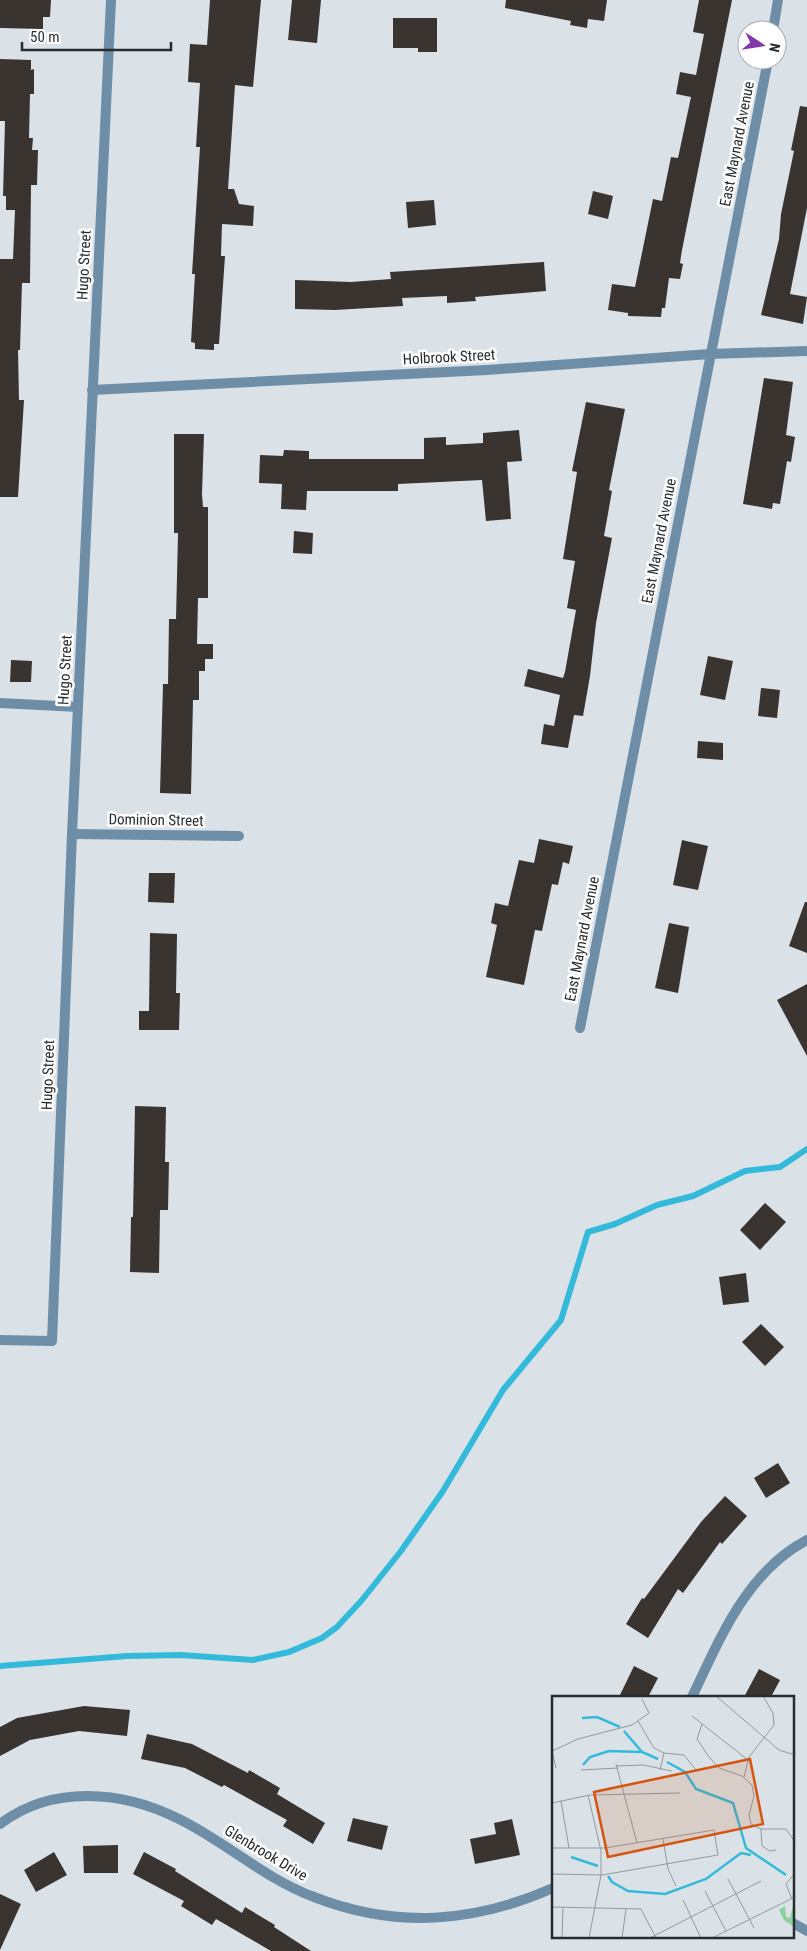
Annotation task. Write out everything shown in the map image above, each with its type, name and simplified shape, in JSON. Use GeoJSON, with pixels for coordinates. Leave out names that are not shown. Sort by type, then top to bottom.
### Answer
{"type":"FeatureCollection","features":[{"type":"Feature","properties":{"kind":"street","name":"Hugo Street"},"geometry":{"type":"LineString","coordinates":[[0,1340],[52,1341],[72,834],[111,0]]}},
{"type":"Feature","properties":{"kind":"street"},"geometry":{"type":"LineString","coordinates":[[775,20],[778,0]]}},
{"type":"Feature","properties":{"kind":"street","name":"East Maynard Avenue"},"geometry":{"type":"LineString","coordinates":[[580,1028],[626,801],[710,354],[766,70]]}},
{"type":"Feature","properties":{"kind":"street","name":"Holbrook Street"},"geometry":{"type":"LineString","coordinates":[[92,390],[487,370],[710,354],[807,351]]}},
{"type":"Feature","properties":{"kind":"street"},"geometry":{"type":"LineString","coordinates":[[0,703],[78,707]]}},
{"type":"Feature","properties":{"kind":"street","name":"Dominion Street"},"geometry":{"type":"LineString","coordinates":[[72,834],[239,836]]}},
{"type":"Feature","properties":{"kind":"street"},"geometry":{"type":"LineString","coordinates":[[692,1696],[728,1623],[746,1595],[781,1557],[807,1540]]}},
{"type":"Feature","properties":{"kind":"street","name":"Glenbrook Drive"},"geometry":{"type":"LineString","coordinates":[[0,1824],[27,1807],[58,1798],[93,1795],[133,1803],[179,1819],[293,1888],[315,1898],[380,1915],[414,1918],[470,1916],[509,1906],[552,1888]]}},
{"type":"Feature","properties":{"kind":"building"},"geometry":{"type":"Polygon","coordinates":[[[0,0],[51,0],[50,17],[43,17],[43,29],[0,28],[0,0]]]}},
{"type":"Feature","properties":{"kind":"building"},"geometry":{"type":"Polygon","coordinates":[[[210,0],[261,0],[253,87],[235,85],[228,189],[234,189],[239,204],[254,206],[253,226],[222,224],[221,256],[225,256],[219,344],[214,344],[214,350],[195,349],[195,343],[191,342],[195,274],[192,274],[200,147],[196,147],[200,83],[188,82],[190,44],[207,45],[210,0]]]}},
{"type":"Feature","properties":{"kind":"building"},"geometry":{"type":"Polygon","coordinates":[[[292,0],[321,0],[317,43],[288,40],[292,0]]]}},
{"type":"Feature","properties":{"kind":"building"},"geometry":{"type":"Polygon","coordinates":[[[506,0],[607,0],[604,21],[588,19],[587,28],[570,25],[571,21],[505,8],[506,0]]]}},
{"type":"Feature","properties":{"kind":"building"},"geometry":{"type":"Polygon","coordinates":[[[699,0],[732,0],[682,250],[680,263],[683,264],[680,279],[669,278],[665,308],[662,308],[661,317],[628,316],[628,313],[608,310],[612,284],[635,287],[653,199],[662,201],[671,157],[678,158],[691,97],[676,94],[680,72],[696,75],[704,34],[693,32],[699,0]]]}},
{"type":"Feature","properties":{"kind":"building"},"geometry":{"type":"Polygon","coordinates":[[[393,18],[437,18],[437,52],[418,52],[418,48],[393,48],[393,18]]]}},
{"type":"Feature","properties":{"kind":"building"},"geometry":{"type":"Polygon","coordinates":[[[0,59],[31,60],[31,70],[34,69],[34,94],[30,94],[29,138],[33,138],[32,150],[38,150],[37,185],[31,185],[30,283],[22,283],[20,350],[18,350],[19,400],[24,400],[18,497],[0,497],[0,259],[13,259],[15,210],[6,210],[6,196],[3,196],[5,121],[0,121],[0,59]]]}},
{"type":"Feature","properties":{"kind":"building"},"geometry":{"type":"Polygon","coordinates":[[[800,106],[807,107],[807,208],[790,294],[807,297],[803,324],[761,315],[779,239],[781,214],[794,151],[791,150],[800,106]]]}},
{"type":"Feature","properties":{"kind":"building"},"geometry":{"type":"Polygon","coordinates":[[[593,191],[613,196],[608,219],[588,214],[593,191]]]}},
{"type":"Feature","properties":{"kind":"building"},"geometry":{"type":"Polygon","coordinates":[[[434,200],[436,225],[408,228],[406,202],[434,200]]]}},
{"type":"Feature","properties":{"kind":"building"},"geometry":{"type":"Polygon","coordinates":[[[544,262],[546,291],[475,297],[476,301],[447,303],[447,296],[402,298],[403,306],[335,310],[295,309],[295,280],[351,282],[391,279],[390,272],[544,262]]]}},
{"type":"Feature","properties":{"kind":"building"},"geometry":{"type":"Polygon","coordinates":[[[764,378],[793,382],[786,435],[795,437],[791,462],[787,461],[780,504],[773,503],[772,509],[743,504],[764,378]]]}},
{"type":"Feature","properties":{"kind":"building"},"geometry":{"type":"Polygon","coordinates":[[[586,402],[625,409],[609,490],[612,491],[604,536],[612,538],[596,623],[590,676],[583,716],[574,715],[568,748],[541,744],[544,724],[554,726],[560,695],[524,686],[528,669],[563,678],[565,672],[576,610],[567,608],[575,561],[563,559],[577,472],[572,471],[586,402]]]}},
{"type":"Feature","properties":{"kind":"building"},"geometry":{"type":"Polygon","coordinates":[[[519,430],[522,461],[507,462],[511,519],[486,521],[482,480],[398,484],[398,491],[307,491],[306,510],[281,509],[282,484],[259,483],[260,455],[283,456],[284,450],[309,451],[309,459],[424,459],[424,438],[446,437],[446,445],[483,443],[483,433],[519,430]]]}},
{"type":"Feature","properties":{"kind":"building"},"geometry":{"type":"Polygon","coordinates":[[[174,434],[204,434],[202,494],[203,507],[208,507],[208,598],[198,598],[197,644],[213,644],[213,659],[205,659],[205,671],[199,671],[199,700],[193,700],[191,794],[160,793],[163,684],[168,684],[169,619],[176,619],[178,533],[174,533],[174,434]]]}},
{"type":"Feature","properties":{"kind":"building"},"geometry":{"type":"Polygon","coordinates":[[[294,531],[313,533],[312,554],[293,553],[294,531]]]}},
{"type":"Feature","properties":{"kind":"building"},"geometry":{"type":"Polygon","coordinates":[[[708,656],[733,661],[725,700],[700,695],[708,656]]]}},
{"type":"Feature","properties":{"kind":"building"},"geometry":{"type":"Polygon","coordinates":[[[11,660],[32,661],[31,682],[10,682],[11,660]]]}},
{"type":"Feature","properties":{"kind":"building"},"geometry":{"type":"Polygon","coordinates":[[[761,688],[780,690],[777,718],[758,716],[761,688]]]}},
{"type":"Feature","properties":{"kind":"building"},"geometry":{"type":"Polygon","coordinates":[[[698,741],[723,743],[723,760],[697,758],[698,741]]]}},
{"type":"Feature","properties":{"kind":"building"},"geometry":{"type":"Polygon","coordinates":[[[539,839],[573,846],[569,864],[563,862],[558,885],[552,884],[542,931],[535,930],[524,985],[486,977],[497,925],[491,923],[495,903],[508,906],[519,860],[534,863],[539,839]]]}},
{"type":"Feature","properties":{"kind":"building"},"geometry":{"type":"Polygon","coordinates":[[[682,840],[708,846],[698,890],[673,885],[682,840]]]}},
{"type":"Feature","properties":{"kind":"building"},"geometry":{"type":"Polygon","coordinates":[[[149,873],[175,873],[174,903],[148,902],[149,873]]]}},
{"type":"Feature","properties":{"kind":"building"},"geometry":{"type":"Polygon","coordinates":[[[805,902],[807,902],[807,953],[789,946],[805,902]]]}},
{"type":"Feature","properties":{"kind":"building"},"geometry":{"type":"Polygon","coordinates":[[[669,923],[689,927],[678,993],[655,988],[669,923]]]}},
{"type":"Feature","properties":{"kind":"building"},"geometry":{"type":"Polygon","coordinates":[[[150,933],[177,934],[176,993],[180,993],[179,1030],[139,1030],[139,1011],[149,1011],[150,933]]]}},
{"type":"Feature","properties":{"kind":"building"},"geometry":{"type":"Polygon","coordinates":[[[807,984],[807,1056],[777,1000],[807,984]]]}},
{"type":"Feature","properties":{"kind":"building"},"geometry":{"type":"Polygon","coordinates":[[[135,1106],[166,1107],[165,1162],[169,1162],[168,1210],[160,1210],[159,1273],[130,1272],[135,1106]]]}},
{"type":"Feature","properties":{"kind":"building"},"geometry":{"type":"Polygon","coordinates":[[[765,1203],[786,1222],[760,1250],[740,1230],[765,1203]]]}},
{"type":"Feature","properties":{"kind":"building"},"geometry":{"type":"Polygon","coordinates":[[[746,1273],[749,1302],[723,1305],[719,1277],[746,1273]]]}},
{"type":"Feature","properties":{"kind":"building"},"geometry":{"type":"Polygon","coordinates":[[[761,1324],[784,1347],[765,1366],[742,1342],[761,1324]]]}},
{"type":"Feature","properties":{"kind":"building"},"geometry":{"type":"Polygon","coordinates":[[[778,1463],[790,1483],[766,1498],[754,1478],[778,1463]]]}},
{"type":"Feature","properties":{"kind":"building"},"geometry":{"type":"Polygon","coordinates":[[[725,1496],[747,1516],[722,1544],[720,1542],[683,1593],[678,1589],[648,1638],[626,1624],[642,1598],[644,1599],[701,1522],[725,1496]]]}},
{"type":"Feature","properties":{"kind":"building"},"geometry":{"type":"Polygon","coordinates":[[[634,1666],[658,1678],[649,1696],[619,1696],[634,1666]]]}},
{"type":"Feature","properties":{"kind":"building"},"geometry":{"type":"Polygon","coordinates":[[[759,1669],[780,1680],[772,1696],[745,1696],[759,1669]]]}},
{"type":"Feature","properties":{"kind":"building"},"geometry":{"type":"Polygon","coordinates":[[[84,1706],[130,1710],[127,1736],[79,1731],[30,1740],[0,1756],[0,1727],[17,1718],[84,1706]]]}},
{"type":"Feature","properties":{"kind":"building"},"geometry":{"type":"Polygon","coordinates":[[[147,1734],[192,1744],[248,1773],[249,1770],[280,1788],[277,1794],[325,1823],[313,1844],[283,1826],[287,1820],[224,1785],[222,1787],[185,1768],[141,1759],[147,1734]]]}},
{"type":"Feature","properties":{"kind":"building"},"geometry":{"type":"Polygon","coordinates":[[[353,1818],[388,1826],[382,1850],[347,1841],[353,1818]]]}},
{"type":"Feature","properties":{"kind":"building"},"geometry":{"type":"Polygon","coordinates":[[[512,1819],[520,1855],[475,1864],[470,1839],[496,1834],[494,1823],[512,1819]]]}},
{"type":"Feature","properties":{"kind":"building"},"geometry":{"type":"Polygon","coordinates":[[[118,1845],[118,1873],[84,1873],[83,1846],[118,1845]]]}},
{"type":"Feature","properties":{"kind":"building"},"geometry":{"type":"Polygon","coordinates":[[[54,1852],[67,1875],[36,1892],[24,1870],[54,1852]]]}},
{"type":"Feature","properties":{"kind":"building"},"geometry":{"type":"Polygon","coordinates":[[[144,1852],[176,1869],[175,1871],[242,1913],[245,1907],[275,1925],[274,1927],[311,1951],[271,1951],[216,1919],[212,1925],[181,1906],[184,1901],[133,1874],[144,1852]]]}},
{"type":"Feature","properties":{"kind":"building"},"geometry":{"type":"Polygon","coordinates":[[[0,1894],[21,1904],[0,1950],[0,1894]]]}},
{"type":"Feature","properties":{"kind":"waterway"},"geometry":{"type":"LineString","coordinates":[[0,1666],[127,1656],[181,1655],[253,1660],[289,1652],[322,1638],[337,1627],[362,1600],[401,1551],[443,1491],[503,1390],[561,1320],[588,1232],[615,1224],[657,1205],[693,1196],[745,1171],[780,1167],[807,1149]]}}]}
